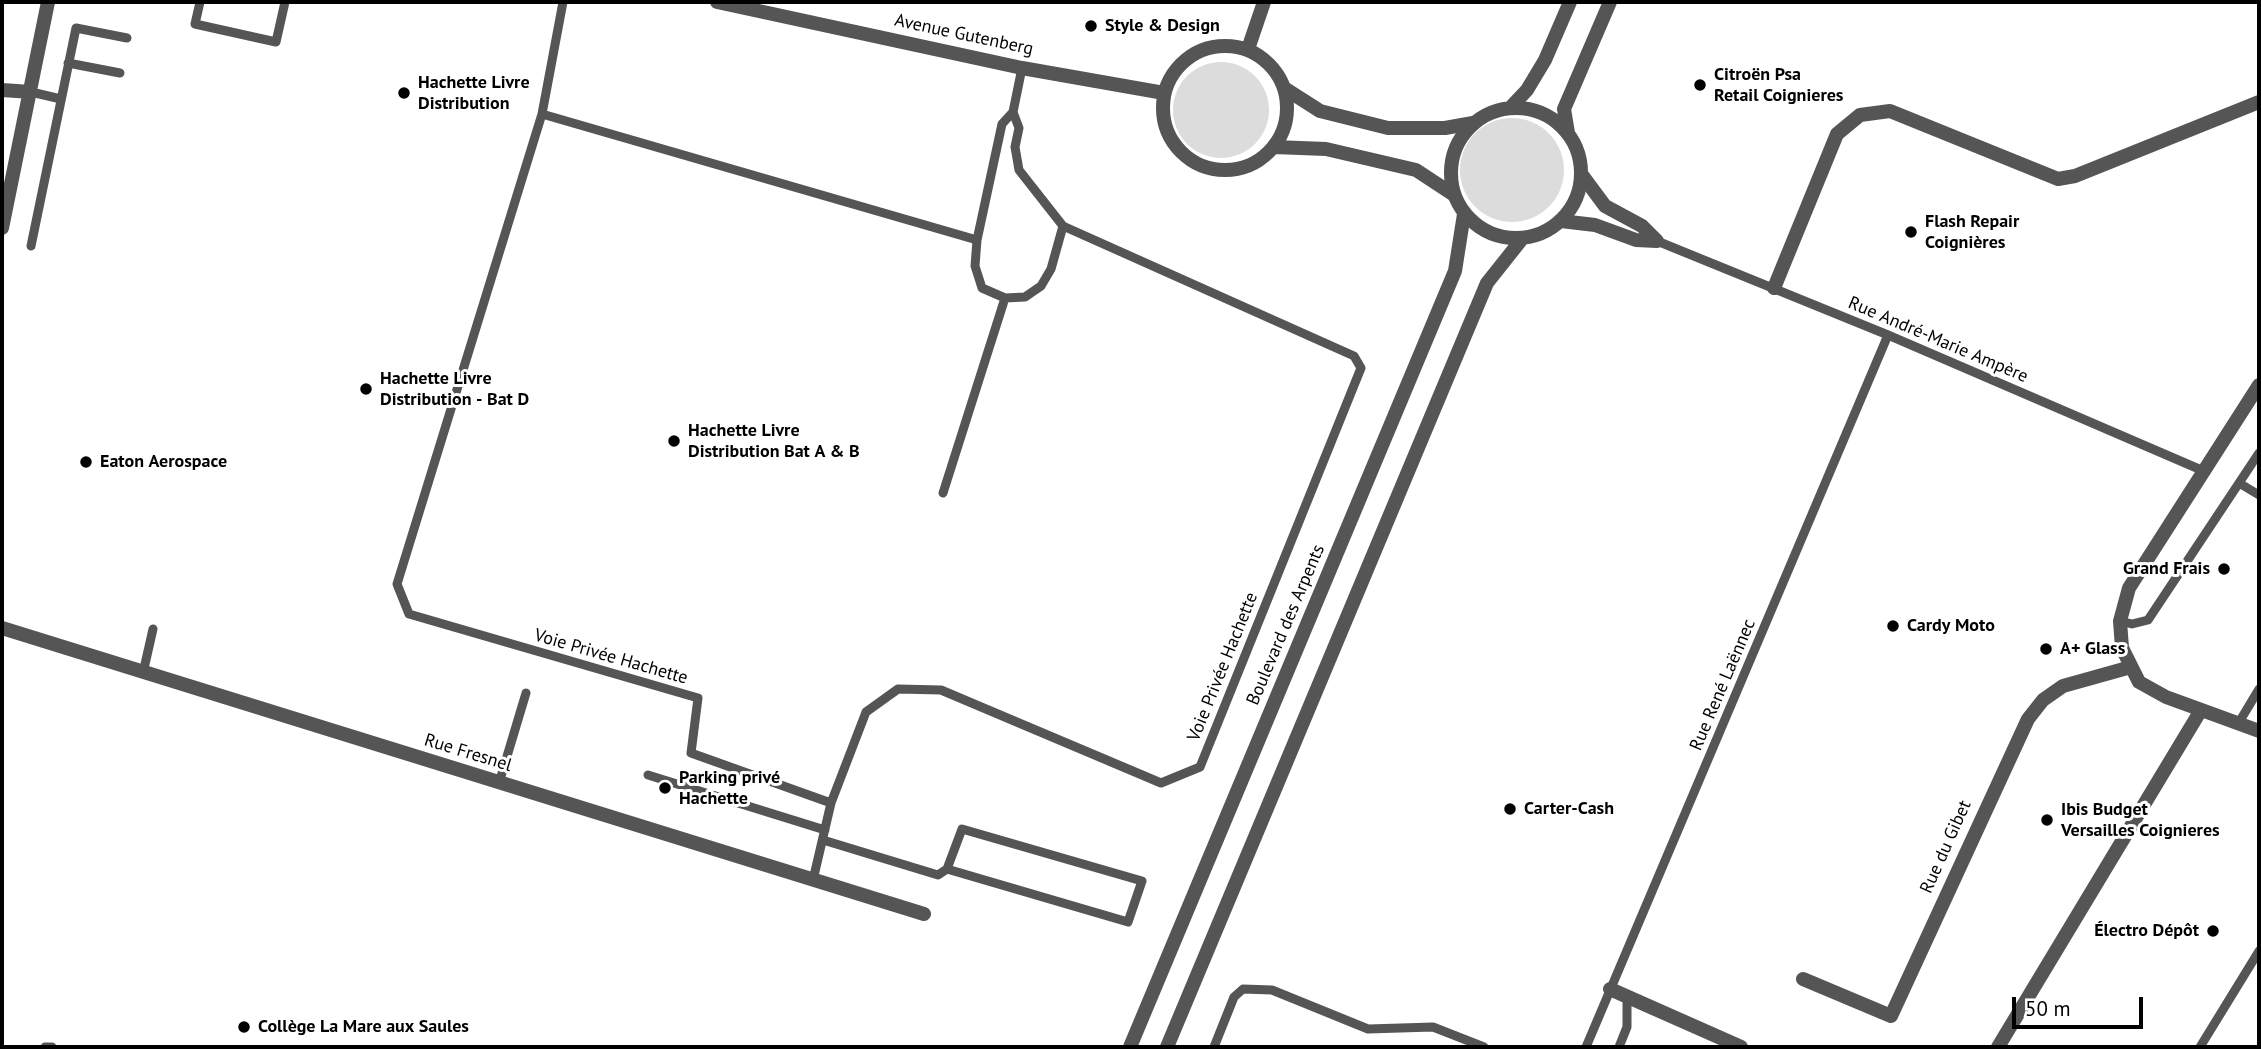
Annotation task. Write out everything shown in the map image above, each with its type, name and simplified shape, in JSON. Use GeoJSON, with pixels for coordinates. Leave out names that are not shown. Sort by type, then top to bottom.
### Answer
{"type":"FeatureCollection","features":[{"type":"Feature","properties":{"kind":"street"},"geometry":{"type":"LineString","coordinates":[[2,228],[48,2]]}},
{"type":"Feature","properties":{"kind":"street","name":"Avenue Gutenberg"},"geometry":{"type":"LineString","coordinates":[[717,2],[1022,68],[1164,93]]}},
{"type":"Feature","properties":{"kind":"street"},"geometry":{"type":"LineString","coordinates":[[1248,50],[1264,2]]}},
{"type":"Feature","properties":{"kind":"street"},"geometry":{"type":"LineString","coordinates":[[1510,108],[1527,90],[1545,60],[1570,2]]}},
{"type":"Feature","properties":{"kind":"street"},"geometry":{"type":"LineString","coordinates":[[1567,133],[1550,117],[1529,109],[1493,111],[1473,124],[1455,149],[1450,169],[1454,195],[1464,214],[1478,227],[1493,235],[1522,239],[1543,233],[1561,221],[1578,194],[1582,175],[1580,159],[1567,133],[1564,108],[1611,2]]}},
{"type":"Feature","properties":{"kind":"street"},"geometry":{"type":"LineString","coordinates":[[1227,45],[1248,50],[1264,58],[1276,72],[1284,88],[1288,106],[1284,128],[1274,147],[1259,161],[1239,169],[1218,170],[1197,164],[1180,152],[1168,134],[1162,114],[1164,93],[1172,73],[1187,58],[1206,48],[1227,45]]}},
{"type":"Feature","properties":{"kind":"street"},"geometry":{"type":"LineString","coordinates":[[1284,88],[1320,111],[1388,128],[1445,128],[1473,124]]}},
{"type":"Feature","properties":{"kind":"street"},"geometry":{"type":"LineString","coordinates":[[2,90],[30,92]]}},
{"type":"Feature","properties":{"kind":"street"},"geometry":{"type":"LineString","coordinates":[[1773,288],[1837,134],[1860,115],[1889,111],[2058,179],[2075,177],[2259,102]]}},
{"type":"Feature","properties":{"kind":"street"},"geometry":{"type":"LineString","coordinates":[[1274,147],[1326,149],[1416,170],[1454,195]]}},
{"type":"Feature","properties":{"kind":"street"},"geometry":{"type":"LineString","coordinates":[[1582,175],[1605,206],[1642,226],[1657,241]]}},
{"type":"Feature","properties":{"kind":"street","name":"Boulevard des Arpents"},"geometry":{"type":"LineString","coordinates":[[1130,1047],[1455,271],[1464,214]]}},
{"type":"Feature","properties":{"kind":"street"},"geometry":{"type":"LineString","coordinates":[[1561,221],[1595,225],[1636,240],[1657,241]]}},
{"type":"Feature","properties":{"kind":"street"},"geometry":{"type":"LineString","coordinates":[[1167,1047],[1487,283],[1522,239]]}},
{"type":"Feature","properties":{"kind":"street"},"geometry":{"type":"LineString","coordinates":[[2259,385],[2206,472],[2129,588],[2120,621],[2122,648],[2139,682],[2166,697],[2259,731]]}},
{"type":"Feature","properties":{"kind":"street","name":"Rue Fresnel"},"geometry":{"type":"LineString","coordinates":[[2,628],[924,914]]}},
{"type":"Feature","properties":{"kind":"street","name":"Rue du Gibet"},"geometry":{"type":"LineString","coordinates":[[1803,979],[1891,1016],[2028,719],[2043,700],[2063,686],[2131,667]]}},
{"type":"Feature","properties":{"kind":"street"},"geometry":{"type":"LineString","coordinates":[[1998,1047],[2201,710]]}},
{"type":"Feature","properties":{"kind":"street"},"geometry":{"type":"LineString","coordinates":[[1610,989],[1741,1047]]}},
{"type":"Feature","properties":{"kind":"lane"},"geometry":{"type":"LineString","coordinates":[[200,2],[195,24],[276,42],[283,2]]}},
{"type":"Feature","properties":{"kind":"lane"},"geometry":{"type":"LineString","coordinates":[[563,2],[542,114],[977,240]]}},
{"type":"Feature","properties":{"kind":"lane"},"geometry":{"type":"LineString","coordinates":[[31,246],[76,28],[127,38]]}},
{"type":"Feature","properties":{"kind":"lane"},"geometry":{"type":"LineString","coordinates":[[68,63],[120,73]]}},
{"type":"Feature","properties":{"kind":"lane","name":"Voie Privée Hachette"},"geometry":{"type":"LineString","coordinates":[[1005,298],[982,288],[977,280],[977,240],[1002,124],[1013,112],[1022,68]]}},
{"type":"Feature","properties":{"kind":"lane"},"geometry":{"type":"LineString","coordinates":[[30,92],[61,99]]}},
{"type":"Feature","properties":{"kind":"lane","name":"Voie Privée Hachette"},"geometry":{"type":"LineString","coordinates":[[542,114],[397,584],[409,614],[698,698],[691,753],[831,803],[866,712],[898,689],[941,690],[1161,783],[1200,767],[1361,368],[1354,356],[1063,226],[1019,170],[1016,147],[1019,128],[1013,112]]}},
{"type":"Feature","properties":{"kind":"lane"},"geometry":{"type":"LineString","coordinates":[[943,493],[1005,298],[1026,297],[1041,286],[1051,270],[1063,226]]}},
{"type":"Feature","properties":{"kind":"lane","name":"Rue André-Marie Ampère"},"geometry":{"type":"LineString","coordinates":[[1657,241],[1888,335],[2206,472]]}},
{"type":"Feature","properties":{"kind":"lane","name":"Rue René Laënnec"},"geometry":{"type":"LineString","coordinates":[[1586,1047],[1888,335]]}},
{"type":"Feature","properties":{"kind":"lane"},"geometry":{"type":"LineString","coordinates":[[2120,621],[2132,624],[2148,620],[2259,453]]}},
{"type":"Feature","properties":{"kind":"lane"},"geometry":{"type":"LineString","coordinates":[[2239,483],[2259,495]]}},
{"type":"Feature","properties":{"kind":"lane"},"geometry":{"type":"LineString","coordinates":[[143,673],[153,629]]}},
{"type":"Feature","properties":{"kind":"lane"},"geometry":{"type":"LineString","coordinates":[[2238,724],[2259,689]]}},
{"type":"Feature","properties":{"kind":"lane"},"geometry":{"type":"LineString","coordinates":[[499,782],[526,693]]}},
{"type":"Feature","properties":{"kind":"lane"},"geometry":{"type":"LineString","coordinates":[[648,775],[938,875],[947,869],[962,829],[1142,881],[1128,922],[947,869]]}},
{"type":"Feature","properties":{"kind":"lane"},"geometry":{"type":"LineString","coordinates":[[813,880],[831,803]]}},
{"type":"Feature","properties":{"kind":"lane"},"geometry":{"type":"LineString","coordinates":[[2200,1047],[2259,951]]}},
{"type":"Feature","properties":{"kind":"lane"},"geometry":{"type":"LineString","coordinates":[[1214,1047],[1234,997],[1243,989],[1272,990],[1368,1029],[1433,1027],[1484,1047]]}},
{"type":"Feature","properties":{"kind":"lane"},"geometry":{"type":"LineString","coordinates":[[1619,1047],[1627,1027],[1627,996]]}},
{"type":"Feature","properties":{"kind":"lane"},"geometry":{"type":"LineString","coordinates":[[45,1047],[52,1047]]}},
{"type":"Feature","properties":{"kind":"shaded area"},"geometry":{"type":"Polygon","coordinates":[[[1221,62],[1239,66],[1255,76],[1265,92],[1269,110],[1265,128],[1255,144],[1239,154],[1221,158],[1203,154],[1187,144],[1177,128],[1173,110],[1177,92],[1187,76],[1203,66],[1221,62]]]}},
{"type":"Feature","properties":{"kind":"shaded area"},"geometry":{"type":"Polygon","coordinates":[[[1512,118],[1532,122],[1549,133],[1560,150],[1564,170],[1560,190],[1549,207],[1532,218],[1512,222],[1492,218],[1475,207],[1464,190],[1460,170],[1464,150],[1475,133],[1492,122],[1512,118]]]}},
{"type":"Feature","properties":{"kind":"place","name":"Style & Design"},"geometry":{"type":"Point","coordinates":[1091,26]}},
{"type":"Feature","properties":{"kind":"place","name":"Citroën Psa Retail Coignieres"},"geometry":{"type":"Point","coordinates":[1700,85]}},
{"type":"Feature","properties":{"kind":"place","name":"Hachette Livre Distribution"},"geometry":{"type":"Point","coordinates":[404,93]}},
{"type":"Feature","properties":{"kind":"place","name":"Flash Repair Coignières"},"geometry":{"type":"Point","coordinates":[1911,232]}},
{"type":"Feature","properties":{"kind":"place","name":"Hachette Livre Distribution - Bat D"},"geometry":{"type":"Point","coordinates":[366,389]}},
{"type":"Feature","properties":{"kind":"place","name":"Hachette Livre Distribution Bat A & B"},"geometry":{"type":"Point","coordinates":[674,441]}},
{"type":"Feature","properties":{"kind":"place","name":"Eaton Aerospace"},"geometry":{"type":"Point","coordinates":[86,462]}},
{"type":"Feature","properties":{"kind":"place","name":"Grand Frais"},"geometry":{"type":"Point","coordinates":[2224,569]}},
{"type":"Feature","properties":{"kind":"place","name":"Cardy Moto"},"geometry":{"type":"Point","coordinates":[1893,626]}},
{"type":"Feature","properties":{"kind":"place","name":"A+ Glass"},"geometry":{"type":"Point","coordinates":[2046,649]}},
{"type":"Feature","properties":{"kind":"place","name":"Parking privé Hachette"},"geometry":{"type":"Point","coordinates":[665,788]}},
{"type":"Feature","properties":{"kind":"place","name":"Carter-Cash"},"geometry":{"type":"Point","coordinates":[1510,809]}},
{"type":"Feature","properties":{"kind":"place","name":"Ibis Budget Versailles Coignieres"},"geometry":{"type":"Point","coordinates":[2047,820]}},
{"type":"Feature","properties":{"kind":"place","name":"Électro Dépôt"},"geometry":{"type":"Point","coordinates":[2213,931]}},
{"type":"Feature","properties":{"kind":"place","name":"Collège La Mare aux Saules"},"geometry":{"type":"Point","coordinates":[244,1027]}}]}
